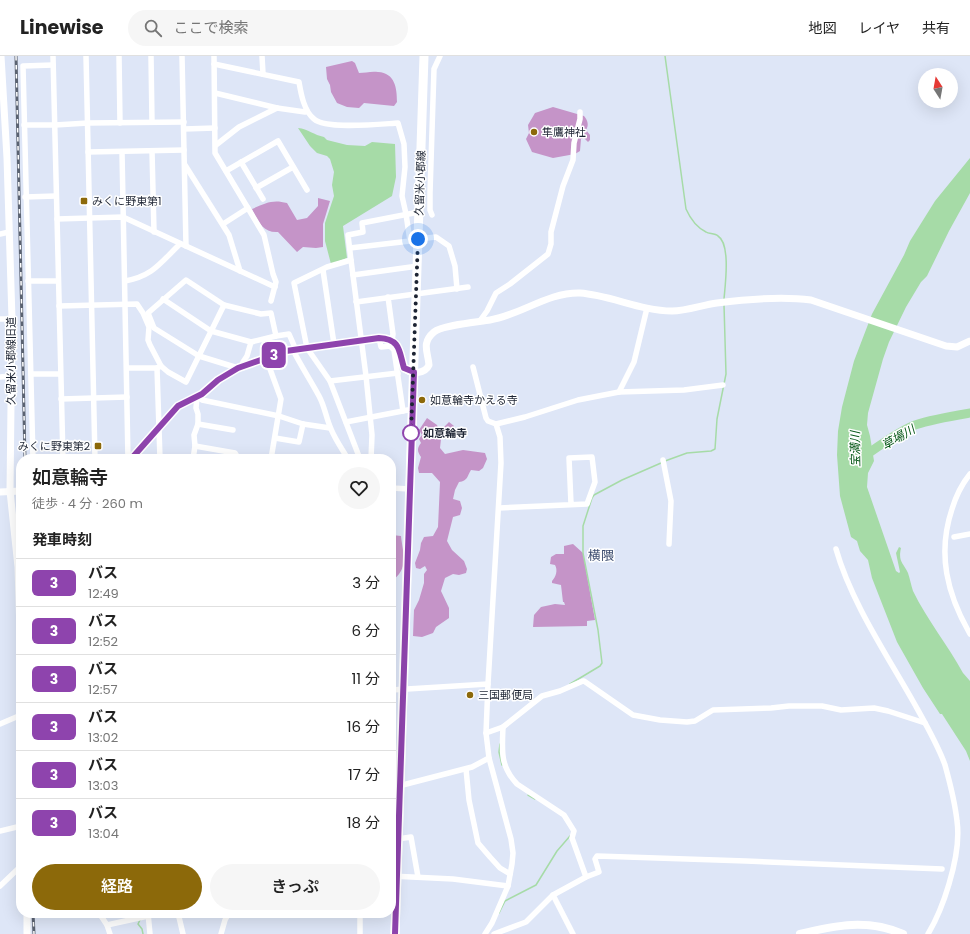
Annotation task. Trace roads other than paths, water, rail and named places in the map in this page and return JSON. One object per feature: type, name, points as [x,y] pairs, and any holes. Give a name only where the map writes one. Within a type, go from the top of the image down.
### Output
[{"type":"main road","name":"久留米小郡線","points":[[396,787],[404,689],[424,56]]},
{"type":"main road","name":"久留米小郡線","points":[[395,918],[395,934]]},
{"type":"main road","points":[[800,934],[854,924],[875,925],[903,934]]},
{"type":"street","name":"久留米小郡線旧道","points":[[0,56],[12,319],[10,491],[16,548]]},
{"type":"street","points":[[53,56],[63,454]]},
{"type":"street","points":[[86,56],[95,454]]},
{"type":"street","points":[[119,56],[120,122]]},
{"type":"street","points":[[151,56],[152,122]]},
{"type":"street","points":[[182,56],[186,246]]},
{"type":"street","points":[[214,56],[215,153],[266,240],[276,282],[271,301]]},
{"type":"street","points":[[262,56],[263,74]]},
{"type":"street","points":[[432,215],[430,210],[430,193],[433,86],[434,69],[440,56]]},
{"type":"street","points":[[214,64],[299,82],[307,111],[316,121],[325,124],[398,123],[404,144],[405,167],[402,196],[410,241],[350,248]]},
{"type":"street","points":[[33,454],[25,196],[23,66],[54,66]]},
{"type":"street","points":[[215,93],[277,108],[307,111]]},
{"type":"street","points":[[216,145],[239,127],[277,108]]},
{"type":"street","points":[[479,322],[491,304],[496,293],[510,284],[548,254],[551,244],[551,232],[563,186],[572,160],[580,112]]},
{"type":"street","points":[[24,125],[184,122]]},
{"type":"street","points":[[184,129],[215,128]]},
{"type":"street","points":[[226,171],[278,141],[307,190]]},
{"type":"street","points":[[88,152],[184,150]]},
{"type":"street","points":[[152,151],[154,232]]},
{"type":"street","points":[[122,152],[124,281],[130,454]]},
{"type":"street","points":[[241,162],[263,199]]},
{"type":"street","points":[[184,164],[223,224],[231,241],[240,271]]},
{"type":"street","points":[[256,188],[293,167]]},
{"type":"street","points":[[25,196],[56,196]]},
{"type":"street","points":[[223,224],[248,208]]},
{"type":"street","points":[[371,454],[372,443],[366,376],[348,235],[363,232],[362,223],[419,212]]},
{"type":"street","points":[[57,219],[123,217],[275,287]]},
{"type":"street","points":[[0,234],[9,232]]},
{"type":"street","points":[[418,239],[436,237],[449,246],[455,266],[457,289]]},
{"type":"street","points":[[124,281],[136,279],[150,273],[180,244]]},
{"type":"street","points":[[351,260],[323,270],[294,283],[307,348],[330,381],[358,454]]},
{"type":"street","points":[[353,275],[418,266]]},
{"type":"street","points":[[323,270],[334,344]]},
{"type":"street","points":[[240,367],[199,356],[154,328],[148,313],[186,280],[224,305],[261,314],[271,312],[276,336]]},
{"type":"street","points":[[28,282],[58,281]]},
{"type":"street","points":[[356,302],[468,287]]},
{"type":"street","points":[[134,454],[178,406],[197,397],[218,380],[240,367],[295,350],[361,340],[386,338],[392,341],[400,350],[404,368],[414,372],[422,372],[428,368],[429,365],[425,347],[429,338],[438,330],[498,319],[563,294],[572,293],[593,295],[647,308],[674,311],[718,303],[792,298],[811,300],[946,346],[957,347],[970,341]]},
{"type":"street","points":[[388,298],[393,334],[392,341]]},
{"type":"street","points":[[163,299],[211,331],[251,342],[289,334],[300,365],[312,382],[324,406],[330,428],[345,454]]},
{"type":"street","points":[[59,306],[137,304],[149,327],[148,340],[159,367],[160,454]]},
{"type":"street","points":[[127,368],[159,367],[186,382],[224,305]]},
{"type":"street","points":[[619,392],[634,362],[647,308]]},
{"type":"street","points":[[0,319],[12,319]]},
{"type":"street","points":[[379,338],[381,347],[390,346],[394,350],[403,411]]},
{"type":"street","points":[[240,367],[247,356],[251,342]]},
{"type":"street","points":[[266,358],[281,399],[272,454]]},
{"type":"street","points":[[473,367],[486,418],[488,421],[496,424],[525,417],[578,400],[619,392],[684,390],[723,385]]},
{"type":"street","points":[[330,381],[398,372]]},
{"type":"street","points":[[31,374],[60,374]]},
{"type":"street","points":[[0,376],[11,376]]},
{"type":"street","points":[[61,399],[127,397]]},
{"type":"street","points":[[197,397],[202,400],[279,416],[303,424],[330,428]]},
{"type":"street","points":[[194,454],[196,446],[194,435],[198,424],[197,397]]},
{"type":"street","points":[[346,422],[413,409]]},
{"type":"street","points":[[198,424],[233,430]]},
{"type":"street","points":[[275,438],[299,442],[303,424]]},
{"type":"street","points":[[485,934],[492,923],[508,886],[513,853],[511,839],[489,758],[486,732],[501,462],[501,444],[498,427],[496,424]]},
{"type":"street","points":[[196,446],[236,454]]},
{"type":"street","points":[[499,508],[587,504],[595,482],[592,457],[569,458],[571,504]]},
{"type":"street","points":[[663,460],[671,501],[669,544]]},
{"type":"street","points":[[970,474],[960,487],[955,499],[946,529],[944,557],[951,591],[958,612],[970,634]]},
{"type":"street","points":[[396,488],[410,489]]},
{"type":"street","points":[[0,492],[16,491]]},
{"type":"street","points":[[954,538],[970,534]]},
{"type":"street","points":[[836,549],[847,582],[925,723],[944,764],[957,822],[957,844],[952,872],[946,893],[933,926],[928,934]]},
{"type":"street","points":[[486,732],[503,727],[542,696],[560,691],[583,681],[633,715],[660,720],[695,721],[713,710],[789,706],[822,706],[841,710],[874,708],[925,723]]},
{"type":"street","points":[[396,690],[488,684]]},
{"type":"street","points":[[0,724],[16,717]]},
{"type":"street","points":[[503,727],[503,761],[513,780],[564,815],[574,831],[572,838],[586,877]]},
{"type":"street","points":[[396,787],[466,769],[489,758]]},
{"type":"street","points":[[466,769],[469,800],[478,843],[500,868],[510,874]]},
{"type":"street","points":[[0,831],[16,827]]},
{"type":"street","points":[[396,839],[411,837],[418,877]]},
{"type":"street","points":[[494,934],[526,922],[552,895],[586,877],[599,872],[595,859],[597,856],[738,860],[942,869]]},
{"type":"street","points":[[0,886],[16,871]]},
{"type":"street","points":[[396,876],[508,886]]},
{"type":"street","points":[[552,895],[573,934]]},
{"type":"street","points":[[27,918],[27,934]]},
{"type":"street","points":[[102,918],[110,934]]},
{"type":"street","points":[[107,925],[133,918]]},
{"type":"street","points":[[148,918],[150,934]]},
{"type":"street","points":[[179,918],[182,934]]},
{"type":"street","points":[[221,934],[226,918]]},
{"type":"street","points":[[360,918],[360,934]]},
{"type":"water","points":[[298,128],[324,137],[327,140],[347,145],[365,146],[372,142],[395,144],[396,177],[392,196],[343,226],[347,258],[331,264],[325,241],[325,223],[334,196],[332,185],[334,172],[330,159],[327,156],[317,153],[310,146]]},
{"type":"water","name":"宝満川","points":[[970,158],[970,193],[927,276],[921,282],[906,307],[889,342],[883,359],[868,413],[867,425],[874,461],[868,473],[867,487],[896,571],[899,573],[900,572],[896,553],[899,547],[901,548],[901,559],[908,573],[913,591],[963,673],[970,681],[970,761],[966,751],[923,688],[897,642],[872,578],[868,560],[860,551],[857,541],[851,537],[840,496],[837,455],[838,431],[842,407],[854,361],[872,314],[910,241],[935,201]]},
{"type":"waterway","points":[[665,56],[686,209],[691,219],[699,228],[707,233],[717,235],[722,240],[725,247],[726,275],[724,299]]},
{"type":"waterway","points":[[665,461],[687,453],[711,451],[715,449],[717,419],[726,374],[724,305]]},
{"type":"waterway","name":"草場川","points":[[862,458],[895,436],[915,425],[936,419],[970,413]]},
{"type":"waterway","points":[[570,684],[600,666],[602,663],[598,630],[583,553],[583,526],[592,498],[594,495],[622,480],[661,463]]},
{"type":"waterway","points":[[500,744],[499,752],[502,765]]},
{"type":"waterway","points":[[528,795],[535,799]]},
{"type":"waterway","points":[[499,913],[505,901],[536,885],[557,851],[570,836]]},
{"type":"waterway","points":[[140,920],[138,924],[142,929],[143,934]]},
{"type":"railway","points":[[16,56],[25,454]]},
{"type":"railway","points":[[33,918],[34,934]]},
{"type":"place","name":"隼鷹神社","points":[[534,132]]},
{"type":"place","name":"みくに野東第1","points":[[84,201]]},
{"type":"place","name":"如意輪寺かえる寺","points":[[422,400]]},
{"type":"place","name":"如意輪寺","points":[[411,433]]},
{"type":"place","name":"みくに野東第2","points":[[98,446]]},
{"type":"place","name":"三国郵便局","points":[[470,695]]},
{"type":"district","name":"横隈","points":[[601,555]]}]
